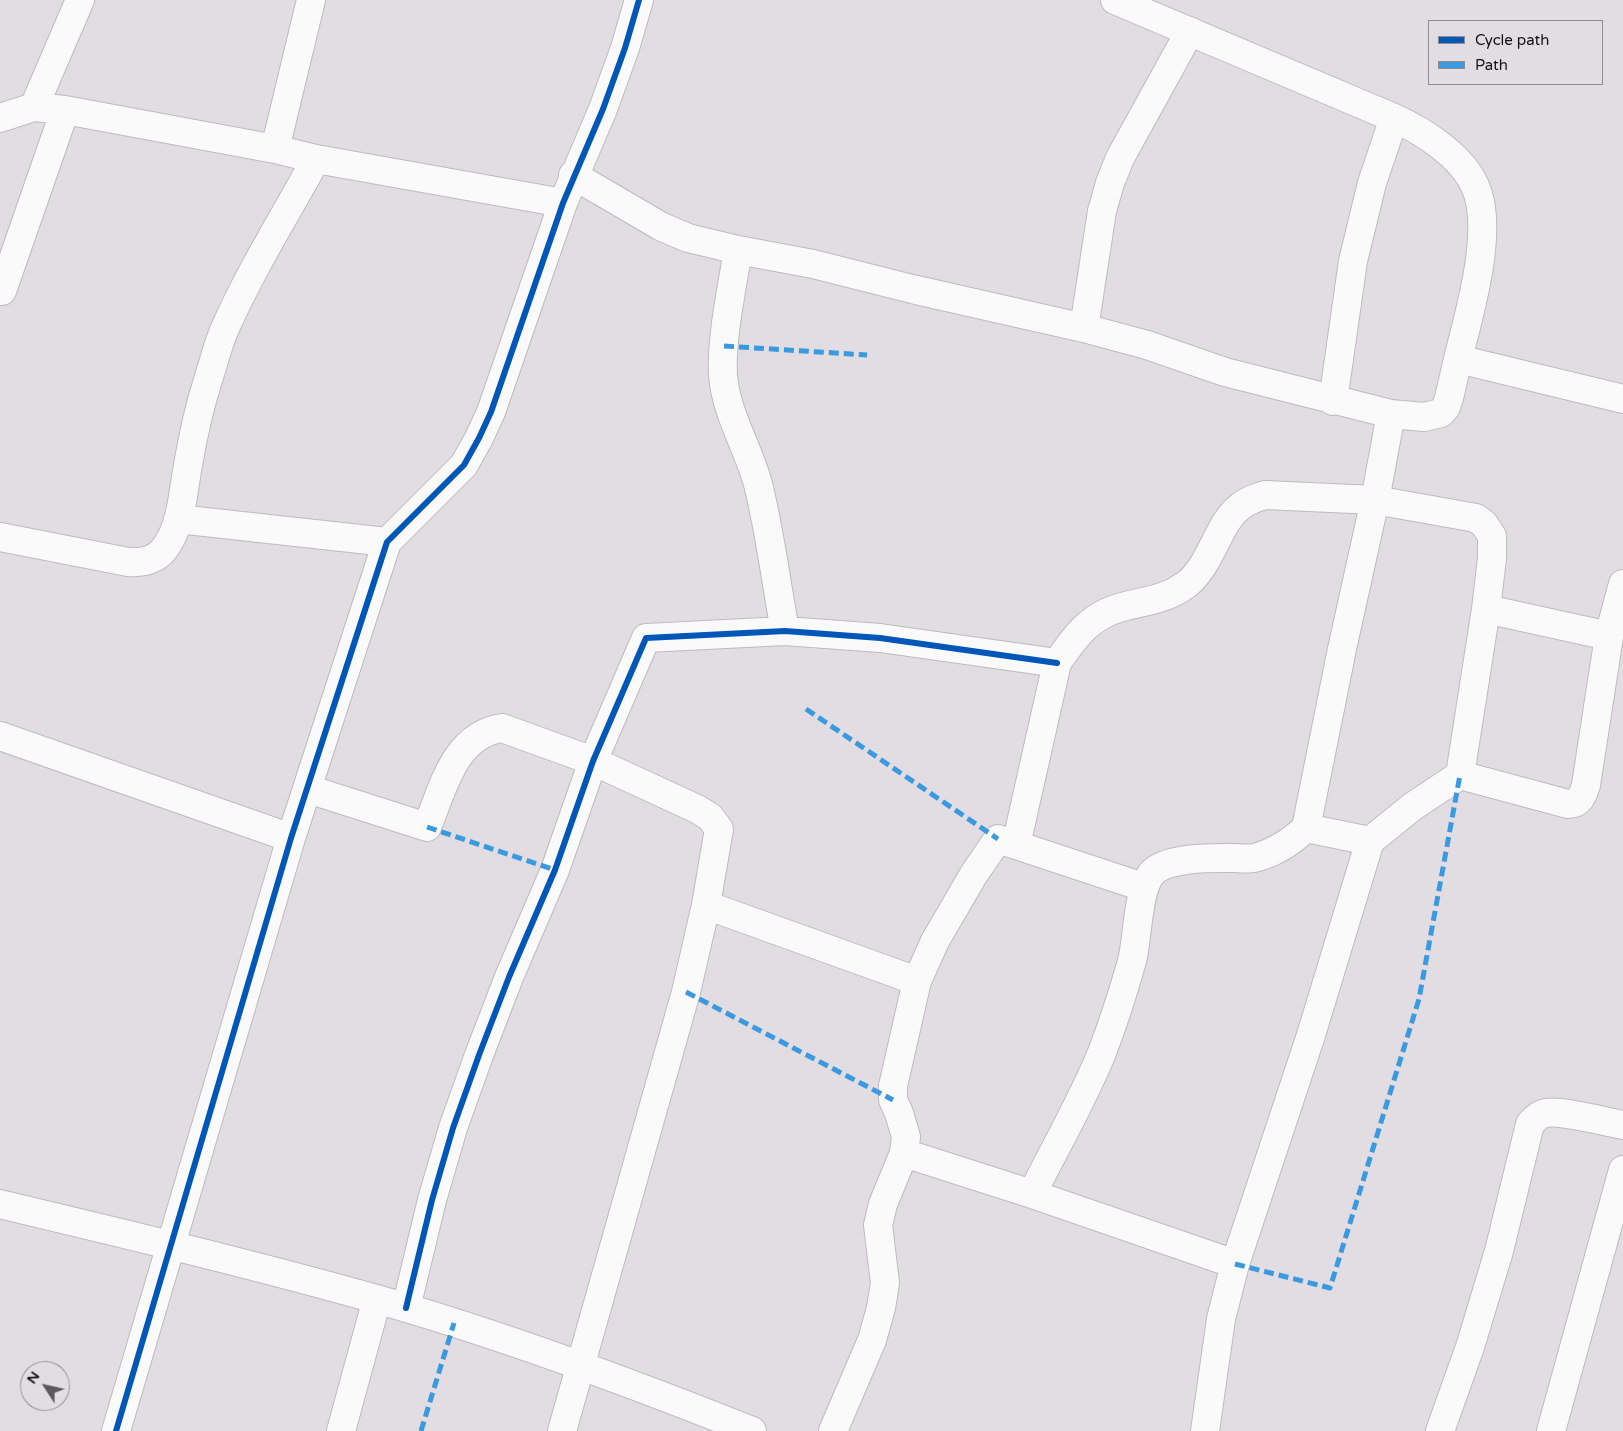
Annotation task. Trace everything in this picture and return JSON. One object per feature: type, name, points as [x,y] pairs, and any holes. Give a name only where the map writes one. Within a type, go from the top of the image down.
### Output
[{"type":"street","points":[[34,107],[80,0]]},
{"type":"street","points":[[275,149],[311,0]]},
{"type":"street","points":[[116,1431],[292,838],[387,542],[464,465],[479,438],[491,412],[573,175],[603,109],[625,48],[639,0]]},
{"type":"street","points":[[573,175],[662,228],[688,238],[738,250],[813,264],[912,289],[1084,328],[1147,345],[1225,372],[1333,401],[1391,414],[1424,417],[1441,412],[1446,407],[1449,398],[1458,360],[1476,282],[1482,236],[1481,208],[1476,186],[1463,166],[1413,127],[1115,0]]},
{"type":"street","points":[[1084,328],[1102,211],[1110,183],[1120,158],[1190,31]]},
{"type":"street","points":[[0,118],[34,107],[65,110],[563,203]]},
{"type":"street","points":[[2,291],[65,110]]},
{"type":"street","points":[[1333,401],[1353,261],[1372,183],[1394,118]]},
{"type":"street","points":[[0,537],[138,563],[150,560],[166,548],[173,536],[178,519],[192,439],[207,383],[225,328],[250,277],[316,158]]},
{"type":"street","points":[[738,250],[724,346],[723,375],[729,406],[758,485],[785,631]]},
{"type":"street","points":[[1458,360],[1623,399]]},
{"type":"street","points":[[1032,1194],[1082,1097],[1120,1004],[1134,952],[1144,887],[1154,871],[1173,862],[1215,858],[1253,858],[1271,853],[1292,841],[1306,828],[1342,649],[1375,500],[1391,414]]},
{"type":"street","points":[[1016,845],[1058,663],[1075,637],[1088,623],[1106,612],[1167,596],[1187,584],[1202,568],[1226,524],[1239,507],[1251,499],[1265,495],[1375,500],[1476,518],[1484,524],[1492,536],[1492,558],[1486,609],[1460,775],[1412,807],[1370,841],[1311,1035],[1235,1264],[1222,1319],[1205,1431]]},
{"type":"street","points":[[178,519],[387,542]]},
{"type":"street","points":[[1460,775],[1568,804],[1574,804],[1579,801],[1586,785],[1609,636],[1623,584]]},
{"type":"street","points":[[1486,609],[1609,636]]},
{"type":"street","points":[[406,1308],[432,1200],[453,1128],[509,977],[555,870],[593,761],[646,638],[785,631],[880,638],[1058,663]]},
{"type":"street","points":[[308,789],[427,827],[453,765],[461,751],[473,740],[490,730],[502,728],[593,761],[710,817],[719,829],[706,905],[686,992],[562,1431]]},
{"type":"street","points":[[0,736],[292,838]]},
{"type":"street","points":[[1306,828],[1370,841]]},
{"type":"street","points":[[833,1431],[872,1340],[881,1308],[885,1283],[878,1225],[883,1204],[904,1154],[906,1137],[900,1113],[893,1100],[893,1086],[917,981],[935,941],[969,882],[998,839],[1144,887]]},
{"type":"street","points":[[706,905],[917,981]]},
{"type":"street","points":[[1440,1431],[1470,1347],[1499,1251],[1530,1124],[1537,1117],[1545,1113],[1556,1112],[1623,1125]]},
{"type":"street","points":[[904,1154],[1032,1194],[1235,1264]]},
{"type":"street","points":[[1551,1431],[1623,1170]]},
{"type":"street","points":[[0,1204],[172,1245],[406,1308],[580,1366],[752,1431]]},
{"type":"street","points":[[341,1431],[376,1299]]},
{"type":"marked path","points":[[724,346],[867,355]]},
{"type":"marked path","points":[[806,709],[998,839]]},
{"type":"marked path","points":[[1235,1264],[1330,1288],[1419,999],[1460,775]]},
{"type":"marked path","points":[[427,827],[555,870]]},
{"type":"marked path","points":[[686,992],[893,1100]]},
{"type":"marked path","points":[[421,1431],[454,1323]]},
{"type":"cycle path","points":[[116,1431],[291,838],[387,542],[464,465],[479,438],[491,412],[563,203],[603,109],[625,48],[639,0]]},
{"type":"cycle path","points":[[406,1308],[432,1200],[453,1128],[479,1055],[509,977],[555,870],[593,761],[646,638],[785,631],[880,638],[1057,663]]}]
